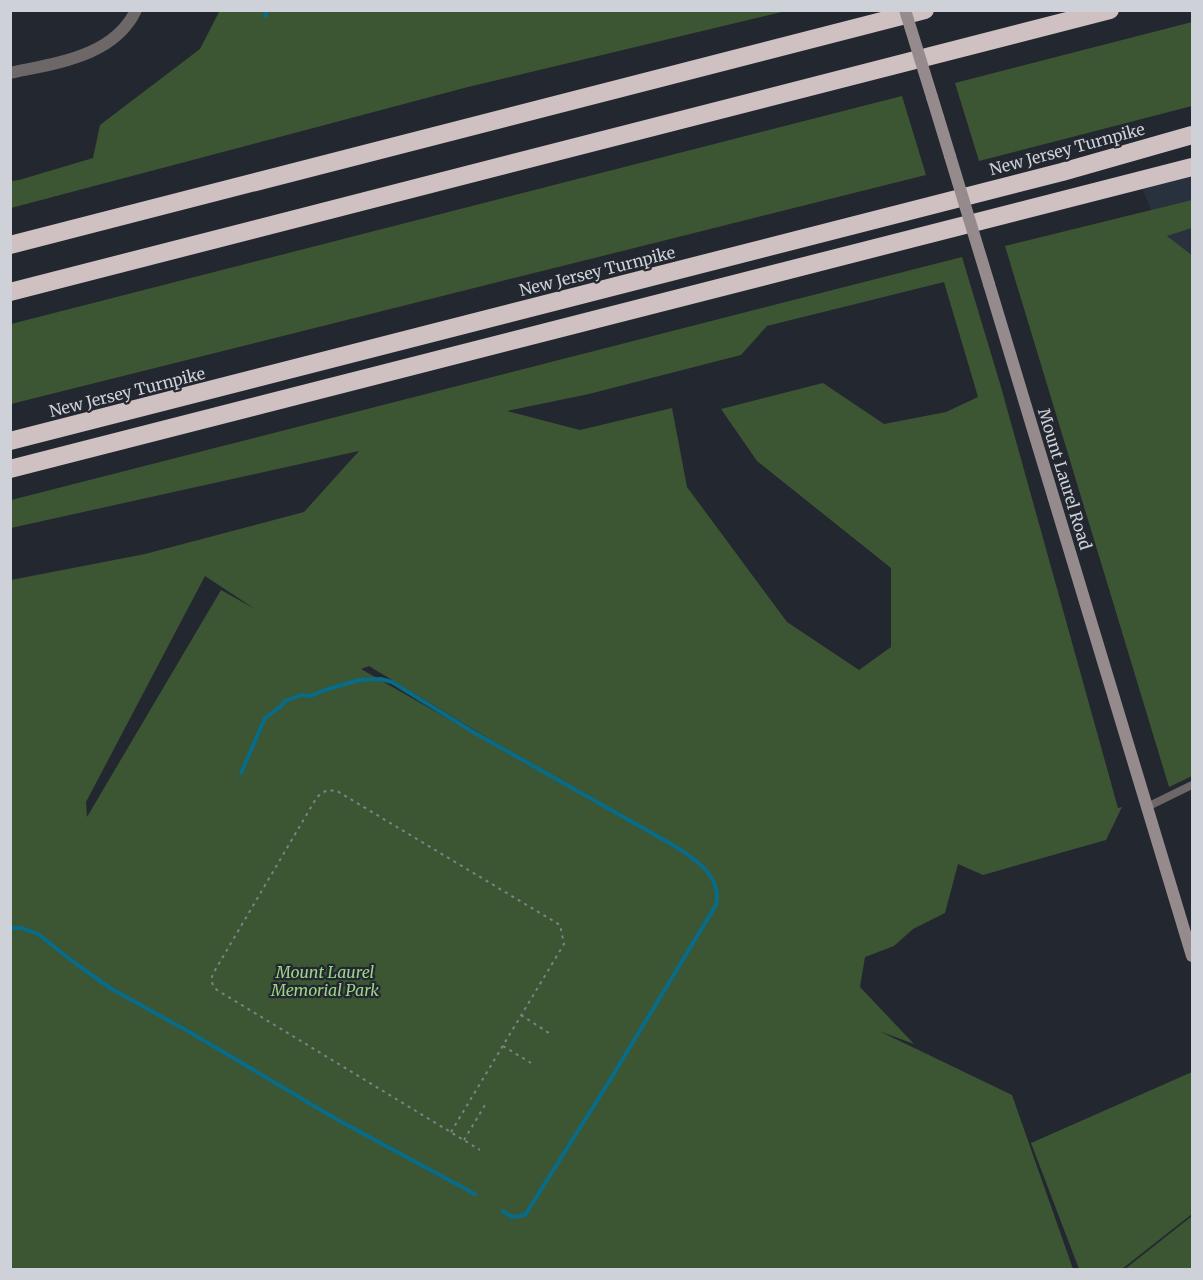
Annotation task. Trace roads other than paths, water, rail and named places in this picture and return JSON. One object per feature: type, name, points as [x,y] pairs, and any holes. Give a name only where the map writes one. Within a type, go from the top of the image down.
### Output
[{"type":"highway","points":[[10,245],[925,10]]},
{"type":"highway","points":[[10,292],[1110,10]]},
{"type":"highway","name":"New Jersey Turnpike","points":[[10,441],[1050,175],[1192,135]]},
{"type":"highway","points":[[10,469],[1192,168]]},
{"type":"main road","name":"Mount Laurel Road","points":[[905,10],[1192,956]]},
{"type":"street","points":[[10,73],[78,57],[101,47],[130,21],[136,10]]},
{"type":"lane","points":[[1147,807],[1192,785]]},
{"type":"waterway","points":[[265,16],[268,10]]},
{"type":"waterway","points":[[241,773],[265,718],[285,701],[301,695],[311,696],[359,680],[381,679],[392,682],[475,733],[671,844],[696,861],[710,876],[717,894],[716,905],[607,1085],[525,1215],[512,1217],[503,1211]]},
{"type":"waterway","points":[[10,928],[22,928],[38,934],[110,988],[193,1034],[336,1119],[475,1194]]},
{"type":"park label","name":"Mount Laurel Memorial Park","points":[[325,981]]}]
